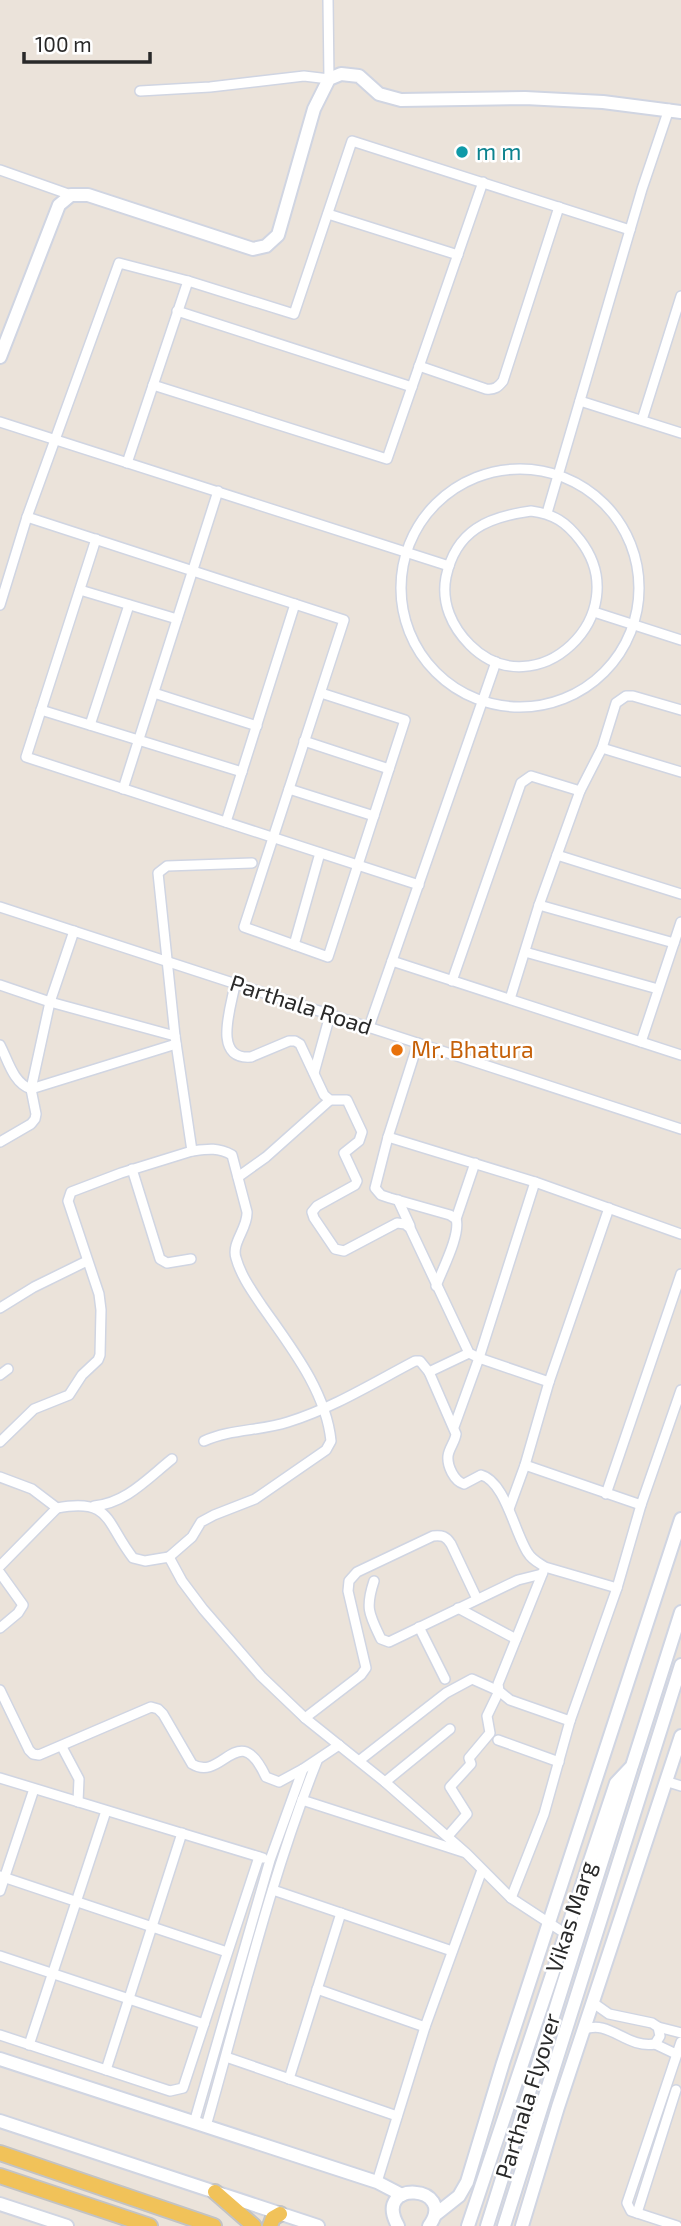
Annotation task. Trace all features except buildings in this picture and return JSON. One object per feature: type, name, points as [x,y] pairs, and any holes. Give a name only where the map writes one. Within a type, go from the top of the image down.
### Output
[{"type":"main road","points":[[0,2153],[214,2226]]},
{"type":"main road","points":[[0,2176],[150,2226]]},
{"type":"main road","points":[[215,2192],[254,2226]]},
{"type":"main road","points":[[270,2226],[273,2218],[280,2214]]},
{"type":"street","points":[[0,170],[71,195],[88,195],[253,249],[266,246],[278,235],[314,109],[328,79],[328,0]]},
{"type":"street","points":[[140,91],[210,87],[304,76],[328,79],[341,74],[359,76],[379,94],[401,100],[525,98],[675,110],[630,230],[547,513]]},
{"type":"street","points":[[0,606],[27,516],[118,265],[123,263],[188,281],[294,314],[352,141],[630,230]]},
{"type":"street","points":[[153,386],[387,459],[484,183]]},
{"type":"street","points":[[0,358],[59,205],[71,195]]},
{"type":"street","points":[[419,366],[486,389],[498,387],[503,380],[559,207]]},
{"type":"street","points":[[328,215],[458,255]]},
{"type":"street","points":[[127,463],[188,281]]},
{"type":"street","points":[[642,420],[681,296]]},
{"type":"street","points":[[177,311],[412,387]]},
{"type":"street","points":[[580,401],[681,433]]},
{"type":"street","points":[[0,422],[449,565]]},
{"type":"street","points":[[508,468],[559,473],[587,488],[617,517],[634,550],[639,587],[634,625],[617,658],[590,685],[556,702],[519,708],[482,703],[449,686],[420,656],[403,619],[400,577],[406,552],[435,503],[468,479],[508,468]]},
{"type":"street","points":[[123,789],[218,491]]},
{"type":"street","points":[[531,511],[547,513],[564,524],[587,550],[594,565],[598,587],[594,612],[586,629],[571,647],[553,659],[532,665],[496,662],[476,651],[460,635],[451,620],[446,593],[449,565],[465,538],[485,522],[506,514],[531,511]]},
{"type":"street","points":[[27,516],[344,620],[244,927],[328,957],[405,720],[321,693]]},
{"type":"street","points":[[96,539],[26,757],[418,884]]},
{"type":"street","points":[[80,590],[177,620]]},
{"type":"street","points":[[226,822],[296,604]]},
{"type":"street","points":[[90,725],[129,605]]},
{"type":"street","points":[[594,612],[681,640]]},
{"type":"street","points":[[369,1027],[496,662]]},
{"type":"street","points":[[154,693],[257,726]]},
{"type":"street","points":[[510,999],[580,791],[602,748],[617,703],[626,696],[633,696],[681,710]]},
{"type":"street","points":[[41,710],[242,772]]},
{"type":"street","points":[[304,741],[389,769]]},
{"type":"street","points":[[602,748],[681,772]]},
{"type":"street","points":[[453,981],[521,783],[531,776],[580,791]]},
{"type":"street","points":[[289,789],[374,816]]},
{"type":"street","points":[[294,945],[320,852]]},
{"type":"street","points":[[557,855],[681,894]]},
{"type":"street","points":[[192,1151],[175,1040],[158,873],[167,866],[252,863]]},
{"type":"street","points":[[540,905],[674,943]]},
{"type":"street","name":"Parthala Road","points":[[0,907],[681,1129]]},
{"type":"street","points":[[641,1042],[681,922]]},
{"type":"street","points":[[0,1142],[31,1125],[35,1119],[30,1089],[50,1002],[74,931]]},
{"type":"street","points":[[525,952],[659,989]]},
{"type":"street","points":[[392,961],[681,1055]]},
{"type":"street","points":[[235,984],[226,1023],[228,1045],[235,1054],[244,1058],[251,1057],[295,1041],[300,1045],[324,1095],[330,1100],[347,1100],[362,1132],[359,1141],[344,1153],[357,1181],[375,1187],[381,1195],[456,1219]]},
{"type":"street","points":[[0,985],[175,1040]]},
{"type":"street","points":[[314,1073],[330,1014]]},
{"type":"street","points":[[0,1045],[20,1084],[30,1089],[175,1040]]},
{"type":"street","points":[[375,1187],[418,1043]]},
{"type":"street","points":[[238,1177],[266,1157],[330,1100]]},
{"type":"street","points":[[388,1137],[535,1182],[681,1234]]},
{"type":"street","points":[[0,1442],[34,1409],[69,1395],[82,1375],[98,1360],[100,1301],[68,1197],[71,1192],[132,1169],[192,1151],[214,1148],[232,1155],[248,1222],[235,1251],[236,1258],[246,1282],[294,1351],[323,1409],[331,1441],[326,1450],[256,1499],[201,1522],[192,1537],[169,1557],[145,1561],[133,1558],[103,1513],[92,1507],[75,1504],[57,1508],[0,1566]]},
{"type":"street","points":[[436,1286],[455,1236],[458,1225],[456,1219],[475,1163]]},
{"type":"street","points":[[132,1169],[160,1259],[167,1263],[191,1259]]},
{"type":"street","points":[[357,1181],[355,1185],[317,1206],[313,1212],[314,1218],[335,1249],[344,1251],[397,1223],[410,1228]]},
{"type":"street","points":[[454,1427],[535,1182]]},
{"type":"street","points":[[398,1200],[469,1353],[549,1382]]},
{"type":"street","points":[[509,1509],[609,1208]]},
{"type":"street","points":[[0,1308],[34,1287],[87,1261]]},
{"type":"street","points":[[606,1494],[681,1273]]},
{"type":"street","points":[[429,1372],[469,1353]]},
{"type":"street","points":[[204,1441],[222,1434],[279,1424],[323,1409],[415,1361],[425,1364],[454,1427],[455,1439],[448,1456],[455,1478],[464,1484],[477,1476],[487,1476],[509,1509],[528,1553],[543,1570],[617,1588]]},
{"type":"street","points":[[511,1898],[544,1814],[570,1721],[617,1588],[641,1505],[681,1390]]},
{"type":"street","points":[[92,1507],[120,1500],[172,1459]]},
{"type":"street","points":[[525,1465],[641,1505]]},
{"type":"street","points":[[0,1477],[32,1489],[57,1508]]},
{"type":"street","points":[[432,2221],[463,2190],[681,1519]]},
{"type":"street","points":[[304,1718],[361,1675],[366,1668],[348,1591],[349,1581],[357,1572],[432,1535],[440,1535],[447,1538],[451,1544],[477,1599]]},
{"type":"street","points":[[169,1557],[182,1581],[203,1609],[261,1676],[304,1718],[360,1760],[448,1836],[511,1898],[566,1934]]},
{"type":"street","points":[[374,1581],[368,1612],[381,1639],[388,1642],[543,1570]]},
{"type":"street","points":[[448,1836],[467,1814],[450,1787],[471,1765],[469,1758],[490,1733],[487,1716],[499,1691],[498,1684],[543,1570]]},
{"type":"street","points":[[0,1573],[23,1605],[22,1609],[0,1628]]},
{"type":"street","points":[[458,1608],[516,1639]]},
{"type":"street","name":"Vikas Marg","points":[[468,2226],[616,1783],[632,1766],[681,1612]]},
{"type":"street","points":[[419,1627],[445,1679]]},
{"type":"street","points":[[656,1810],[645,1772],[681,1665]]},
{"type":"street","points":[[360,1760],[446,1693],[472,1679],[499,1691],[510,1700],[570,1721]]},
{"type":"street","points":[[0,1690],[33,1754],[47,1753],[151,1707],[163,1714],[192,1764],[199,1768],[206,1768],[238,1751],[247,1751],[253,1754],[266,1777],[279,1782],[339,1745]]},
{"type":"street","points":[[385,1782],[450,1729]]},
{"type":"street","points":[[523,2225],[593,2027],[656,1810],[681,1736]]},
{"type":"street","points":[[498,1740],[559,1762]]},
{"type":"street","points":[[62,1747],[79,1779],[78,1802]]},
{"type":"street","points":[[200,2125],[226,2057],[273,1890],[318,1759]]},
{"type":"street","name":"Parthala Flyover","points":[[487,2226],[632,1766]]},
{"type":"street","points":[[200,2125],[270,1860],[303,1769]]},
{"type":"street","name":"Parthala Flyover","points":[[504,2226],[645,1772]]},
{"type":"street","points":[[0,1778],[282,1863]]},
{"type":"street","points":[[665,1781],[681,1786]]},
{"type":"street","points":[[0,1891],[2,1877],[34,1789]]},
{"type":"street","points":[[302,1800],[467,1853]]},
{"type":"street","points":[[29,2045],[106,1811]]},
{"type":"street","points":[[106,2070],[182,1833]]},
{"type":"street","points":[[0,2035],[170,2091],[183,2088],[259,1857]]},
{"type":"street","points":[[377,2182],[425,2027],[482,1870]]},
{"type":"street","points":[[2,1877],[227,1952]]},
{"type":"street","points":[[273,1890],[452,1951]]},
{"type":"street","points":[[289,2079],[341,1913]]},
{"type":"street","points":[[0,1956],[204,2024]]},
{"type":"street","points":[[317,1989],[425,2027]]},
{"type":"street","points":[[598,2008],[642,2019],[658,2027],[681,2033]]},
{"type":"street","points":[[593,2027],[608,2018],[598,2008]]},
{"type":"street","points":[[593,2027],[634,2044],[655,2044],[677,2054]]},
{"type":"street","points":[[655,2044],[660,2036],[658,2027]]},
{"type":"street","points":[[677,2226],[637,2213],[629,2209],[627,2203],[681,2042]]},
{"type":"street","points":[[226,2057],[397,2116]]},
{"type":"street","points":[[0,2059],[377,2182],[402,2195]]},
{"type":"street","points":[[503,2063],[512,2092]]},
{"type":"street","points":[[637,2213],[679,2091],[666,2087]]},
{"type":"street","points":[[490,2106],[506,2112]]},
{"type":"street","points":[[0,2121],[318,2226]]},
{"type":"street","points":[[398,2226],[393,2212],[397,2199],[408,2192],[422,2193],[432,2202],[432,2221]]},
{"type":"street","points":[[0,2204],[67,2226]]},
{"type":"place","name":"m m","points":[[462,152]]},
{"type":"place","name":"Mr. Bhatura","points":[[397,1050]]}]
